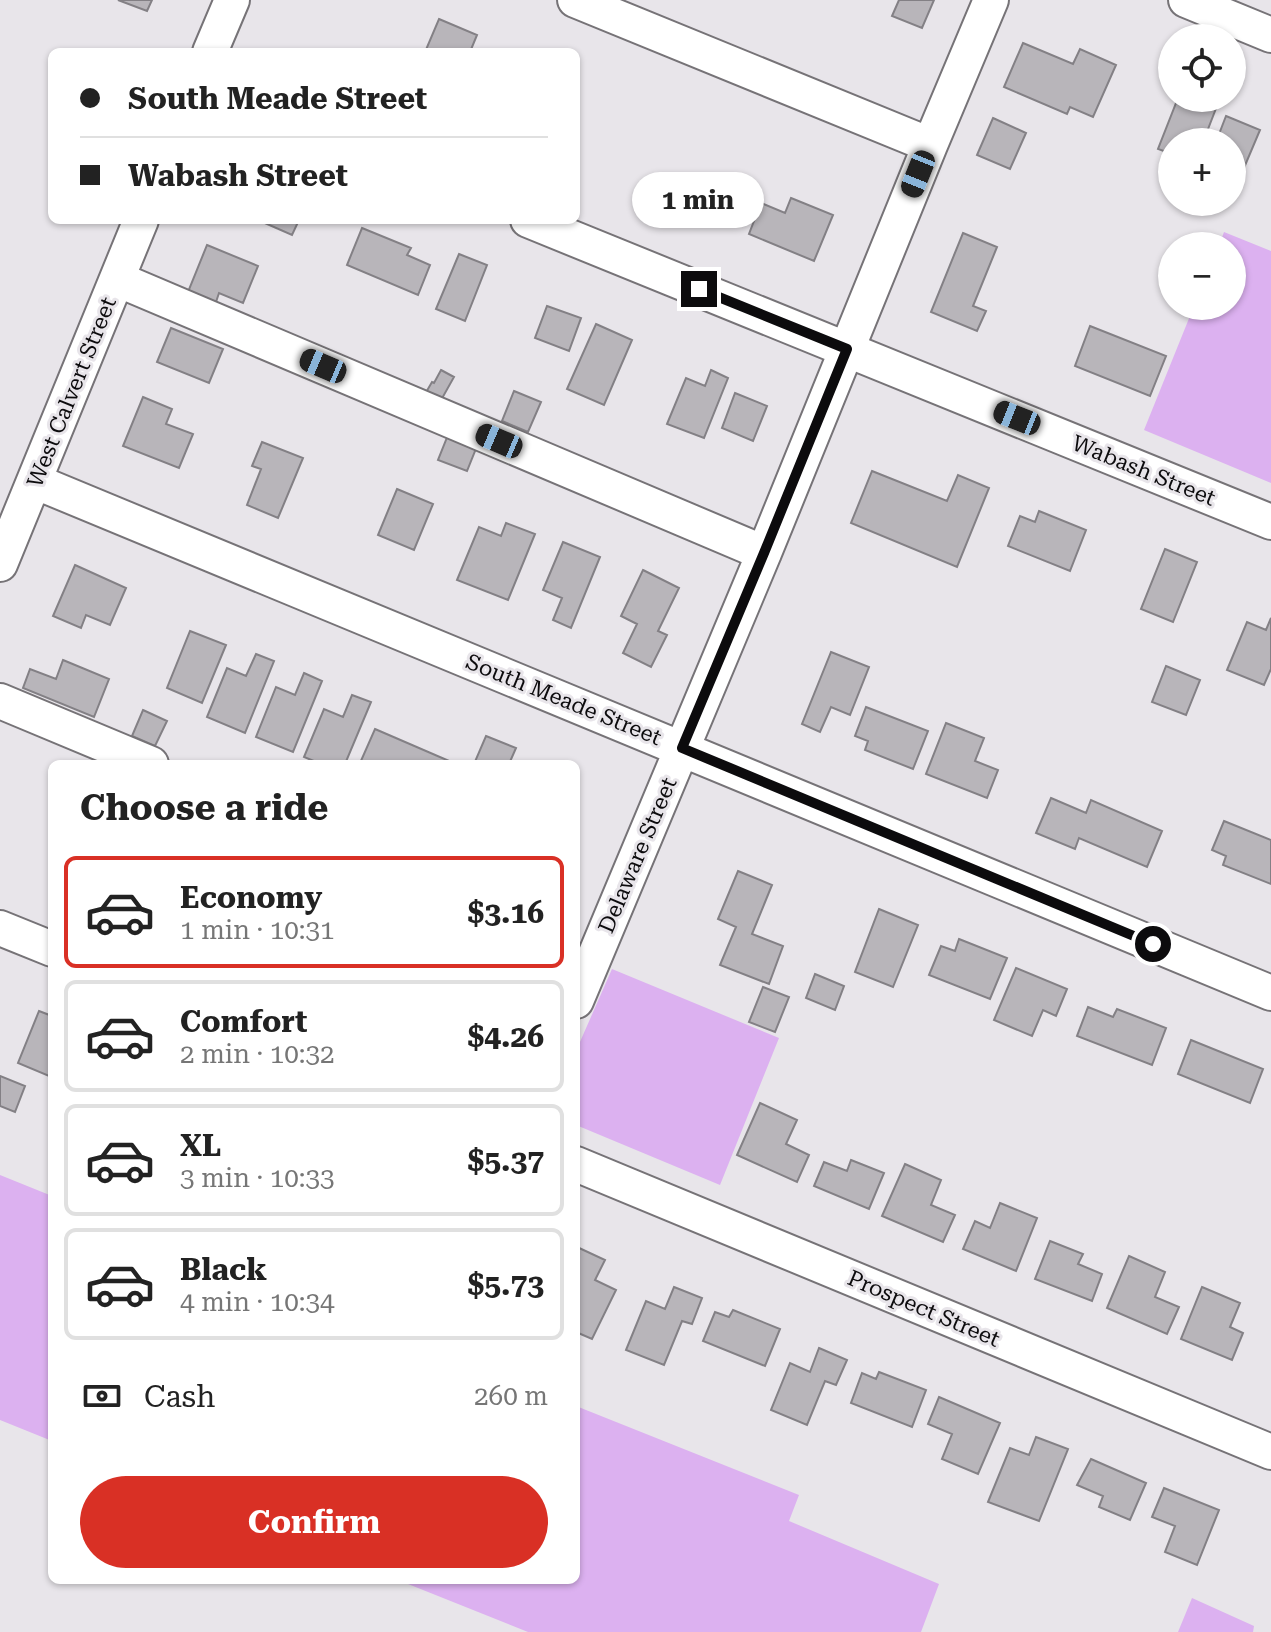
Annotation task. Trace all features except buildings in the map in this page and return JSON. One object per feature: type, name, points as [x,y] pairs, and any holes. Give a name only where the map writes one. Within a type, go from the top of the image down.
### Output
[{"type":"street","points":[[212,48],[232,0]]},
{"type":"street","points":[[575,0],[930,145]]},
{"type":"street","name":"Delaware Street","points":[[580,980],[587,944],[682,748],[991,0]]},
{"type":"street","points":[[1186,0],[1271,35]]},
{"type":"street","name":"West Calvert Street","points":[[0,564],[139,224]]},
{"type":"street","name":"Wabash Street","points":[[538,224],[1271,522]]},
{"type":"street","points":[[117,279],[764,553]]},
{"type":"street","name":"South Meade Street","points":[[34,481],[1271,993]]},
{"type":"street","points":[[0,701],[141,760]]},
{"type":"street","points":[[0,928],[48,947]]},
{"type":"street","name":"Prospect Street","points":[[580,1166],[1271,1452]]},
{"type":"shaded area","points":[[1246,241],[1271,251],[1271,483],[1144,430],[1188,320],[1246,320]]},
{"type":"shaded area","points":[[612,969],[779,1038],[720,1185],[580,1127],[580,1042]]},
{"type":"shaded area","points":[[0,1175],[48,1194],[48,1439],[0,1420]]},
{"type":"shaded area","points":[[580,1408],[799,1495],[789,1521],[939,1584],[921,1632],[528,1632],[408,1584],[580,1584]]},
{"type":"shaded area","points":[[1192,1598],[1254,1626],[1253,1632],[1178,1632]]},
{"type":"route","points":[[699,289],[847,349],[682,748],[1153,944]]}]
